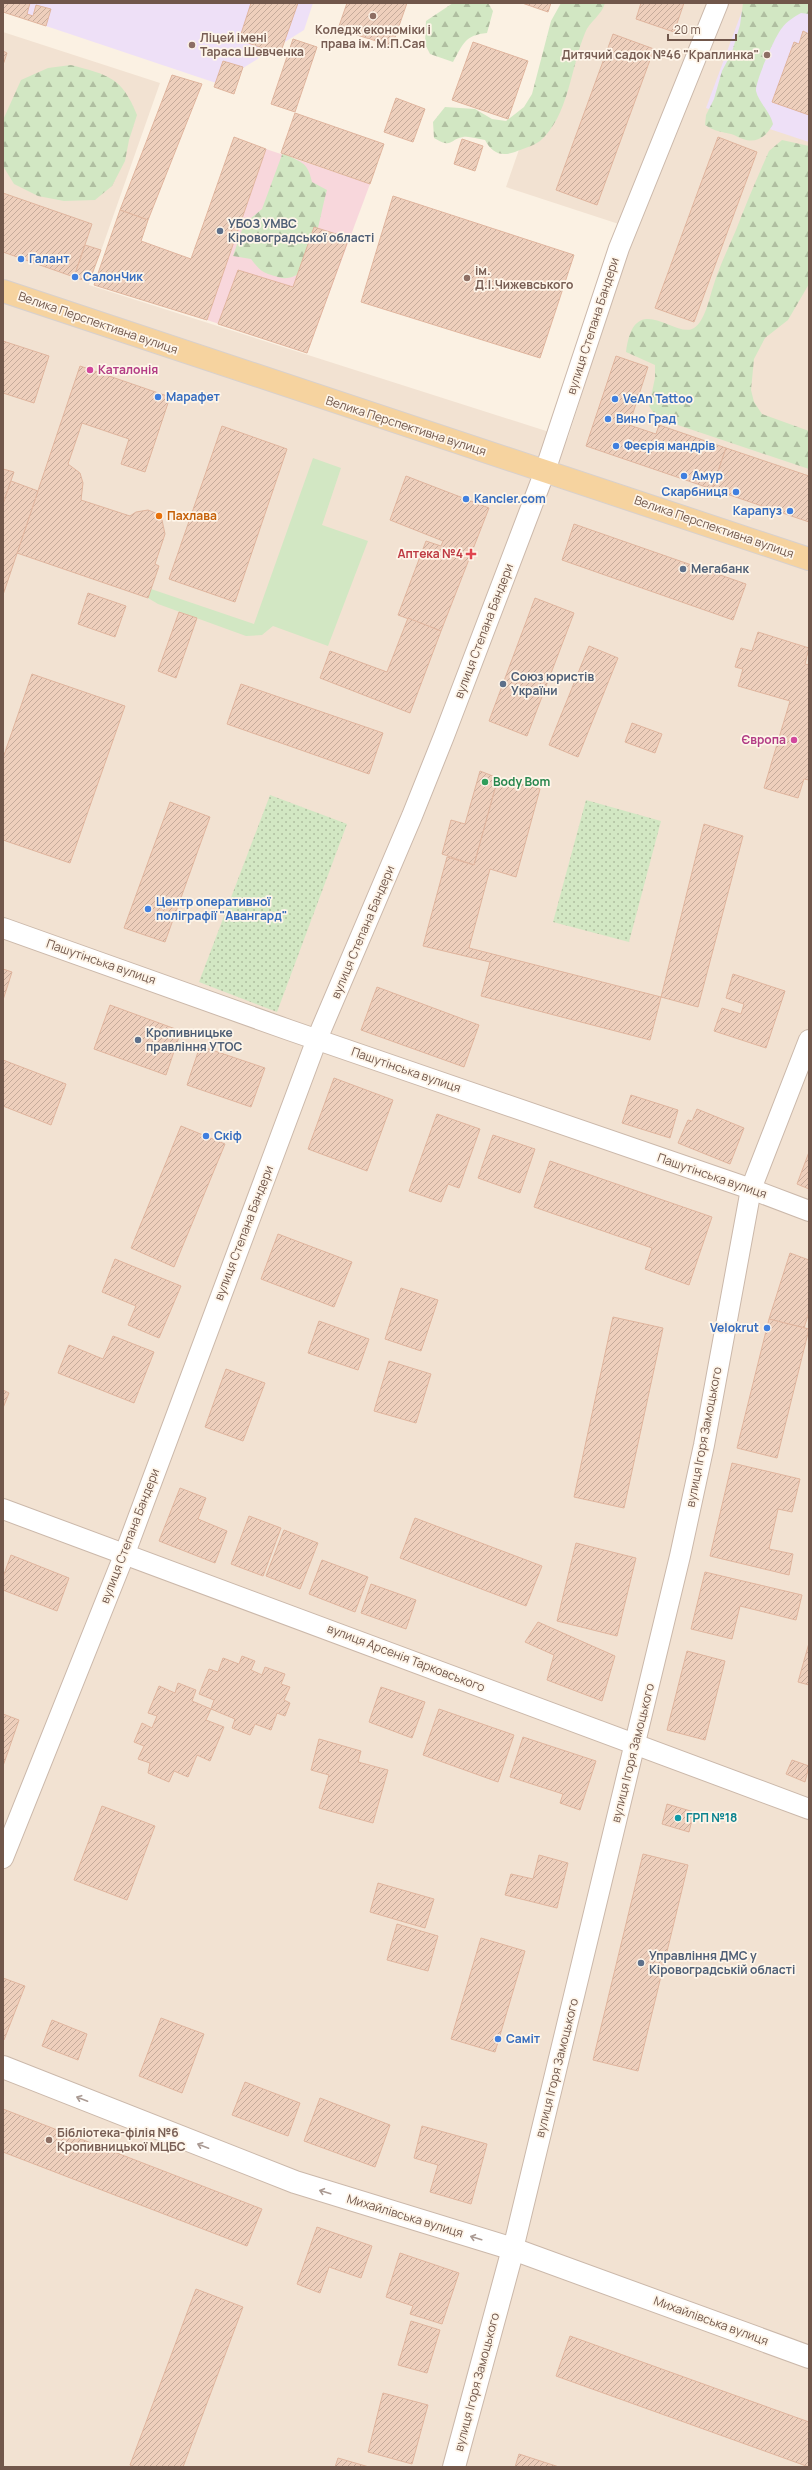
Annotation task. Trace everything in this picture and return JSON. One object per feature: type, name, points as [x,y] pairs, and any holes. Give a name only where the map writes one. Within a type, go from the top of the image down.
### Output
[{"type":"main road","name":"Велика Перспективна вулиця","points":[[3,291],[809,559]]},
{"type":"street","name":"вулиця Степана Бандери","points":[[3,1858],[125,1553],[317,1039],[412,816],[545,471],[618,248],[718,3]]},
{"type":"street","name":"Пашутінська вулиця","points":[[3,928],[317,1039],[751,1189],[809,1211]]},
{"type":"street","name":"вулиця Ігоря Замоцького","points":[[454,2467],[513,2249],[680,1556],[704,1445],[751,1189],[809,1040]]},
{"type":"street","name":"вулиця Арсенія Тарковського","points":[[3,1509],[125,1553],[809,1809]]},
{"type":"street","name":"Михайлівська вулиця","points":[[3,2067],[295,2182],[513,2249],[809,2357]]},
{"type":"shaded area","name":"Ліцей імені Тараса Шевченка","points":[[3,3],[313,3],[304,30],[243,68],[223,61],[216,83],[46,26]]},
{"type":"shaded area","points":[[570,3],[809,3],[809,2467],[3,2467],[3,32],[160,83],[89,285],[568,438],[634,229],[506,187]]},
{"type":"shaded area","name":"Дитячий садок №46 \"Краплинка\"","points":[[745,3],[809,3],[809,142],[706,108]]},
{"type":"shaded area","points":[[266,149],[370,184],[307,353],[207,320]]},
{"type":"green space","points":[[453,3],[488,3],[493,11],[487,33],[469,38],[462,45],[453,62],[430,54],[425,44],[426,21]]},
{"type":"green space","points":[[561,3],[605,3],[585,33],[563,105],[550,131],[540,141],[531,146],[505,154],[494,151],[485,140],[463,137],[450,143],[444,143],[434,138],[433,122],[445,107],[475,109],[492,119],[506,121],[524,107],[532,94],[551,21]]},
{"type":"green space","points":[[743,3],[809,3],[809,14],[801,13],[786,23],[775,40],[766,59],[756,91],[770,115],[773,124],[765,135],[757,140],[743,139],[732,134],[712,129],[705,125],[706,115],[714,99],[722,71],[732,52],[740,25]]},
{"type":"green space","points":[[71,65],[104,75],[119,85],[126,93],[137,115],[129,140],[125,161],[112,186],[95,200],[64,201],[38,196],[14,184],[3,166],[3,120],[21,80],[48,68]]},
{"type":"green space","points":[[782,140],[809,146],[809,284],[788,320],[765,338],[754,359],[751,390],[754,402],[762,414],[809,431],[809,469],[657,418],[649,406],[655,378],[655,365],[626,352],[630,333],[637,323],[646,319],[656,320],[686,330],[694,328],[698,325],[706,309],[721,265],[769,151]]},
{"type":"green space","points":[[283,152],[302,163],[308,169],[312,182],[327,190],[317,234],[309,258],[301,272],[290,278],[281,278],[269,274],[257,267],[251,259],[233,256],[244,224],[262,209]]},
{"type":"green space","points":[[313,458],[341,468],[322,525],[368,541],[328,646],[273,626],[262,635],[246,636],[158,604],[148,598],[151,589],[254,624]]},
{"type":"green space","points":[[270,795],[347,824],[277,1012],[199,982]]},
{"type":"green space","points":[[586,800],[661,821],[629,942],[553,922]]},
{"type":"building","points":[[3,3],[30,3],[27,14],[33,16],[36,5],[51,9],[46,26],[3,12]]},
{"type":"building","points":[[251,3],[298,3],[280,54],[239,40]]},
{"type":"building","name":"Коледж економіки і права ім. М.П.Сая","points":[[347,3],[407,3],[392,46],[338,29]]},
{"type":"building","points":[[522,3],[551,3],[548,12]]},
{"type":"building","points":[[641,3],[684,3],[674,32],[636,19]]},
{"type":"building","points":[[803,31],[809,34],[809,115],[772,102],[794,42],[799,44]]},
{"type":"building","points":[[613,34],[654,49],[597,205],[556,190]]},
{"type":"building","points":[[293,39],[317,47],[295,112],[271,104]]},
{"type":"building","points":[[473,42],[528,61],[508,119],[452,100]]},
{"type":"building","points":[[3,51],[7,53],[3,65]]},
{"type":"building","points":[[223,61],[243,67],[234,94],[214,87]]},
{"type":"building","points":[[172,75],[202,84],[148,220],[120,210]]},
{"type":"building","points":[[396,98],[425,109],[413,142],[384,132]]},
{"type":"building","points":[[295,113],[384,144],[370,184],[281,153]]},
{"type":"building","name":"УБОЗ УМВС Кіровоградської області","points":[[234,137],[266,149],[207,320],[94,285],[120,210],[148,220],[141,241],[191,259]]},
{"type":"building","points":[[718,137],[757,152],[694,322],[655,308]]},
{"type":"building","points":[[462,139],[483,146],[475,171],[454,164]]},
{"type":"building","points":[[3,193],[92,224],[74,277],[3,252]]},
{"type":"building","name":"ім. Д.І.Чижевського","points":[[393,196],[574,255],[540,358],[361,302]]},
{"type":"building","points":[[314,227],[349,238],[307,353],[218,324],[238,270],[293,287]]},
{"type":"building","points":[[85,245],[101,250],[89,282],[74,277]]},
{"type":"building","points":[[3,341],[49,356],[34,403],[3,393]]},
{"type":"building","points":[[616,356],[648,367],[629,425],[656,434],[659,425],[726,448],[712,489],[586,446]]},
{"type":"building","points":[[80,366],[170,397],[145,472],[121,464],[129,439],[82,423],[68,464],[80,473],[83,483],[81,500],[130,516],[136,512],[148,510],[158,514],[162,520],[165,534],[155,564],[159,566],[148,598],[17,553]]},
{"type":"building","points":[[222,426],[287,449],[235,602],[169,579]]},
{"type":"building","points":[[726,448],[809,476],[809,522],[712,489]]},
{"type":"building","points":[[3,469],[14,472],[5,498],[3,497]]},
{"type":"building","points":[[406,476],[489,508],[441,631],[398,615],[426,541],[441,546],[443,541],[390,520]]},
{"type":"building","points":[[11,481],[38,491],[3,595],[3,504]]},
{"type":"building","points":[[574,524],[746,584],[733,620],[562,560]]},
{"type":"building","points":[[88,593],[126,606],[115,637],[78,624]]},
{"type":"building","points":[[535,598],[574,613],[527,736],[489,721]]},
{"type":"building","points":[[179,612],[197,618],[176,678],[158,671]]},
{"type":"building","points":[[408,618],[441,631],[410,713],[320,678],[330,651],[387,672]]},
{"type":"building","name":"Європа","points":[[758,632],[809,648],[805,664],[809,665],[809,780],[804,779],[798,798],[764,788],[790,701],[738,686],[743,669],[735,667],[741,648],[752,651]]},
{"type":"building","points":[[589,646],[618,658],[578,757],[549,745]]},
{"type":"building","points":[[32,674],[125,706],[70,863],[3,840],[3,758]]},
{"type":"building","points":[[241,684],[383,733],[369,774],[227,724]]},
{"type":"building","points":[[632,723],[662,734],[655,753],[625,742]]},
{"type":"building","points":[[480,771],[498,778],[474,865],[442,854],[451,820],[465,824]]},
{"type":"building","points":[[498,778],[540,789],[516,877],[490,869],[469,948],[661,997],[650,1040],[481,996],[490,962],[423,946],[447,857],[474,865]]},
{"type":"building","points":[[170,802],[210,817],[165,942],[124,928]]},
{"type":"building","points":[[704,824],[743,836],[698,1007],[661,997]]},
{"type":"building","points":[[3,969],[12,972],[3,1000]]},
{"type":"building","points":[[733,974],[785,991],[766,1048],[714,1031],[722,1008],[741,1014],[744,1004],[726,998]]},
{"type":"building","points":[[377,987],[479,1025],[464,1067],[361,1030]]},
{"type":"building","name":"Кропивницьке правління УТОС","points":[[110,1005],[181,1031],[166,1075],[94,1049]]},
{"type":"building","points":[[200,1046],[265,1068],[251,1107],[187,1085]]},
{"type":"building","points":[[3,1060],[66,1084],[51,1125],[3,1106]]},
{"type":"building","points":[[334,1078],[393,1100],[367,1171],[308,1149]]},
{"type":"building","points":[[631,1095],[678,1110],[670,1138],[622,1123]]},
{"type":"building","points":[[697,1109],[744,1128],[730,1164],[678,1143],[688,1120],[692,1121]]},
{"type":"building","points":[[437,1114],[480,1129],[459,1188],[448,1184],[441,1202],[409,1191]]},
{"type":"building","points":[[181,1126],[225,1144],[174,1267],[131,1248]]},
{"type":"building","points":[[493,1135],[535,1149],[520,1193],[478,1178]]},
{"type":"building","points":[[809,1152],[809,1189],[797,1184]]},
{"type":"building","points":[[550,1161],[712,1217],[689,1285],[645,1269],[652,1248],[534,1207]]},
{"type":"building","points":[[278,1234],[352,1262],[334,1307],[261,1279]]},
{"type":"building","points":[[790,1253],[809,1260],[809,1312],[804,1328],[769,1319]]},
{"type":"building","points":[[115,1259],[181,1286],[159,1338],[128,1325],[136,1306],[102,1292]]},
{"type":"building","points":[[401,1288],[438,1300],[421,1351],[385,1339]]},
{"type":"building","points":[[613,1317],[663,1328],[624,1508],[574,1497]]},
{"type":"building","points":[[769,1319],[809,1329],[777,1458],[737,1448]]},
{"type":"building","points":[[319,1321],[369,1339],[358,1370],[308,1353]]},
{"type":"building","points":[[113,1336],[154,1352],[134,1403],[58,1373],[69,1345],[103,1359]]},
{"type":"building","points":[[389,1361],[431,1374],[416,1423],[374,1411]]},
{"type":"building","points":[[226,1369],[265,1383],[243,1441],[205,1427]]},
{"type":"building","points":[[3,1390],[9,1393],[3,1408]]},
{"type":"building","points":[[732,1463],[800,1479],[792,1512],[778,1509],[769,1549],[793,1554],[789,1575],[710,1556]]},
{"type":"building","points":[[180,1488],[206,1498],[198,1519],[227,1531],[215,1563],[159,1541]]},
{"type":"building","points":[[249,1516],[281,1528],[263,1576],[231,1564]]},
{"type":"building","points":[[415,1518],[542,1566],[526,1606],[400,1558]]},
{"type":"building","points":[[284,1530],[318,1543],[300,1589],[266,1576]]},
{"type":"building","points":[[576,1543],[636,1558],[617,1636],[557,1621]]},
{"type":"building","points":[[11,1555],[69,1578],[57,1611],[3,1590],[3,1577]]},
{"type":"building","points":[[322,1560],[368,1577],[355,1612],[309,1594]]},
{"type":"building","points":[[705,1572],[802,1595],[796,1620],[740,1606],[732,1639],[691,1629]]},
{"type":"building","points":[[371,1584],[416,1600],[406,1629],[361,1613]]},
{"type":"building","points":[[538,1622],[615,1656],[602,1701],[547,1680],[554,1655],[525,1642]]},
{"type":"building","points":[[809,1643],[809,1685],[798,1682]]},
{"type":"building","points":[[687,1651],[725,1661],[705,1740],[667,1730]]},
{"type":"building","points":[[242,1656],[255,1661],[251,1670],[262,1675],[265,1667],[285,1674],[281,1684],[290,1687],[284,1700],[290,1703],[285,1716],[277,1713],[271,1730],[255,1724],[250,1735],[232,1728],[235,1719],[211,1709],[214,1700],[199,1694],[209,1669],[218,1672],[223,1658],[239,1664]]},
{"type":"building","points":[[178,1683],[196,1690],[192,1701],[211,1709],[206,1720],[224,1727],[210,1761],[197,1755],[188,1777],[174,1771],[169,1782],[148,1773],[150,1763],[138,1759],[144,1746],[134,1742],[142,1723],[152,1728],[157,1716],[148,1713],[159,1686],[175,1693]]},
{"type":"building","points":[[381,1687],[425,1702],[412,1738],[369,1722]]},
{"type":"building","points":[[439,1709],[514,1735],[498,1782],[423,1755]]},
{"type":"building","points":[[3,1714],[19,1720],[3,1766]]},
{"type":"building","points":[[523,1737],[596,1761],[580,1810],[560,1803],[563,1794],[510,1777]]},
{"type":"building","points":[[319,1739],[361,1751],[358,1762],[388,1770],[373,1823],[319,1808],[329,1775],[311,1770]]},
{"type":"building","points":[[792,1760],[809,1766],[805,1782],[786,1774]]},
{"type":"building","name":"ГРП №18","points":[[667,1804],[694,1812],[689,1832],[662,1824]]},
{"type":"building","points":[[102,1806],[155,1826],[127,1900],[74,1880]]},
{"type":"building","name":"Управління ДМС у Кіровоградській області","points":[[643,1854],[688,1865],[638,2071],[593,2060]]},
{"type":"building","points":[[539,1855],[568,1863],[557,1908],[505,1895],[511,1874],[533,1879]]},
{"type":"building","points":[[378,1883],[434,1899],[425,1928],[370,1912]]},
{"type":"building","points":[[397,1924],[438,1936],[428,1971],[387,1960]]},
{"type":"building","points":[[481,1938],[525,1951],[495,2052],[451,2039]]},
{"type":"building","points":[[3,1978],[25,1986],[4,2040],[3,2039]]},
{"type":"building","points":[[161,2018],[204,2034],[182,2093],[139,2076]]},
{"type":"building","points":[[52,2020],[87,2034],[78,2060],[42,2046]]},
{"type":"building","points":[[245,2082],[300,2103],[288,2136],[232,2115]]},
{"type":"building","points":[[320,2098],[390,2125],[375,2167],[304,2141]]},
{"type":"building","points":[[3,2109],[262,2209],[247,2246],[3,2152]]},
{"type":"building","points":[[422,2126],[487,2144],[471,2204],[430,2192],[438,2165],[414,2158]]},
{"type":"building","points":[[317,2227],[372,2246],[361,2278],[329,2267],[320,2293],[297,2284]]},
{"type":"building","points":[[400,2253],[459,2273],[442,2324],[410,2314],[413,2306],[386,2297]]},
{"type":"building","points":[[196,2289],[243,2307],[183,2467],[135,2467],[130,2465]]},
{"type":"building","points":[[411,2321],[440,2330],[427,2373],[398,2365]]},
{"type":"building","points":[[570,2336],[809,2422],[809,2467],[556,2376]]},
{"type":"building","points":[[383,2393],[428,2405],[412,2464],[368,2452]]},
{"type":"building","points":[[519,2454],[559,2467],[515,2467]]},
{"type":"building","points":[[338,2458],[369,2467],[335,2467]]},
{"type":"place","name":"Коледж економіки і права ім. М.П.Сая","points":[[373,16]]},
{"type":"place","name":"Ліцей імені Тараса Шевченка","points":[[192,45]]},
{"type":"place","name":"Дитячий садок №46 \"Краплинка\"","points":[[767,55]]},
{"type":"place","name":"УБОЗ УМВС Кіровоградської області","points":[[220,231]]},
{"type":"place","name":"Галант","points":[[21,259]]},
{"type":"place","name":"СалонЧик","points":[[75,277]]},
{"type":"place","name":"ім. Д.І.Чижевського","points":[[467,278]]},
{"type":"place","name":"Каталонія","points":[[90,370]]},
{"type":"place","name":"Марафет","points":[[158,397]]},
{"type":"place","name":"VeAn Tattoo","points":[[615,399]]},
{"type":"place","name":"Вино Град","points":[[608,419]]},
{"type":"place","name":"Феєрія мандрів","points":[[616,446]]},
{"type":"place","name":"Амур","points":[[684,476]]},
{"type":"place","name":"Скарбниця","points":[[736,492]]},
{"type":"place","name":"Kancler.com","points":[[466,499]]},
{"type":"place","name":"Карапуз","points":[[790,511]]},
{"type":"place","name":"Пахлава","points":[[159,516]]},
{"type":"place","name":"Аптека №4","points":[[471,554]]},
{"type":"place","name":"Мегабанк","points":[[683,569]]},
{"type":"place","name":"Союз юристів України","points":[[503,684]]},
{"type":"place","name":"Європа","points":[[794,740]]},
{"type":"place","name":"Body Bom","points":[[485,782]]},
{"type":"place","name":"Центр оперативної поліграфії \"Авангард\"","points":[[148,909]]},
{"type":"place","name":"Кропивницьке правління УТОС","points":[[138,1040]]},
{"type":"place","name":"Скіф","points":[[206,1136]]},
{"type":"place","name":"Velokrut","points":[[767,1328]]},
{"type":"place","name":"ГРП №18","points":[[678,1818]]},
{"type":"place","name":"Управління ДМС у Кіровоградській області","points":[[641,1963]]},
{"type":"place","name":"Саміт","points":[[498,2039]]},
{"type":"place","name":"Бібліотека-філія №6 Кропивницької МЦБС","points":[[49,2140]]}]
